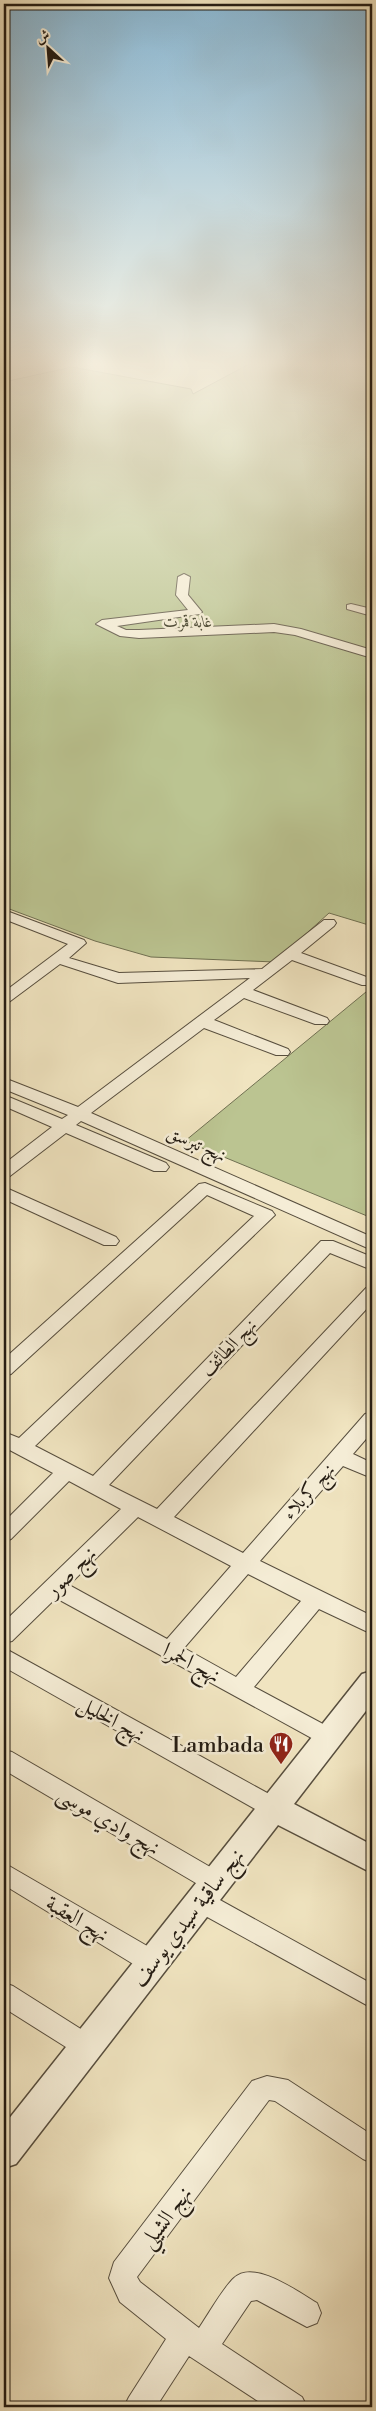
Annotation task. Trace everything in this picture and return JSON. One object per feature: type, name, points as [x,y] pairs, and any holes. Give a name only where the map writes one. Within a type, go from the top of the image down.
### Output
[{"type":"street","points":[[184,577],[182,595],[196,612],[102,624],[124,633],[139,634],[261,627],[282,629],[372,654]]},
{"type":"street","points":[[351,607],[372,613]]},
{"type":"street","points":[[4,914],[79,942],[4,999]]},
{"type":"street","points":[[4,1172],[78,1113],[120,1085],[149,1060],[240,991],[267,973],[329,923]]},
{"type":"street","points":[[291,954],[367,982]]},
{"type":"street","points":[[58,959],[118,978],[267,973]]},
{"type":"street","points":[[240,991],[321,1021]]},
{"type":"street","points":[[201,1021],[282,1052]]},
{"type":"street","name":"نهج تبرسق","points":[[4,1083],[78,1113],[372,1244]]},
{"type":"street","points":[[4,1100],[160,1167]]},
{"type":"street","points":[[4,1369],[206,1188],[266,1215],[12,1443],[244,1563],[372,1626]]},
{"type":"street","points":[[4,1192],[110,1241]]},
{"type":"street","name":"نهج الطائف","points":[[96,1486],[326,1244],[372,1264]]},
{"type":"street","points":[[160,1519],[372,1292]]},
{"type":"street","name":"نهج كربلاء","points":[[170,1650],[244,1563],[372,1419]]},
{"type":"street","points":[[339,1456],[372,1471]]},
{"type":"street","points":[[4,1534],[67,1471]]},
{"type":"street","name":"نهج صور","points":[[4,1635],[136,1507]]},
{"type":"street","name":"نهج الحمرا","points":[[54,1587],[328,1738]]},
{"type":"street","points":[[240,1688],[316,1598]]},
{"type":"street","name":"نهج الخليل","points":[[4,1657],[272,1807]]},
{"type":"street","name":"نهج ساقية سيدي يوسف","points":[[4,2151],[272,1807],[328,1738],[368,1697]]},
{"type":"street","name":"نهج وادي موسى","points":[[4,1759],[372,1997]]},
{"type":"street","points":[[272,1807],[372,1860]]},
{"type":"street","name":"نهج العقبة","points":[[4,1873],[152,1962]]},
{"type":"street","points":[[4,1994],[86,2046]]},
{"type":"street","name":"نهج الشيلي","points":[[292,2407],[194,2342],[130,2292],[123,2278],[124,2272],[261,2090],[267,2088],[279,2089],[372,2150]]},
{"type":"street","points":[[138,2407],[244,2287],[259,2286],[307,2312]]},
{"type":"green space","name":"غابة قمرت","points":[[4,475],[372,475],[372,926],[329,913],[275,962],[151,957],[95,941],[4,907]]},
{"type":"green space","points":[[372,987],[372,1218],[185,1141]]},
{"type":"place","name":"Lambada","points":[[281,1765]]}]
